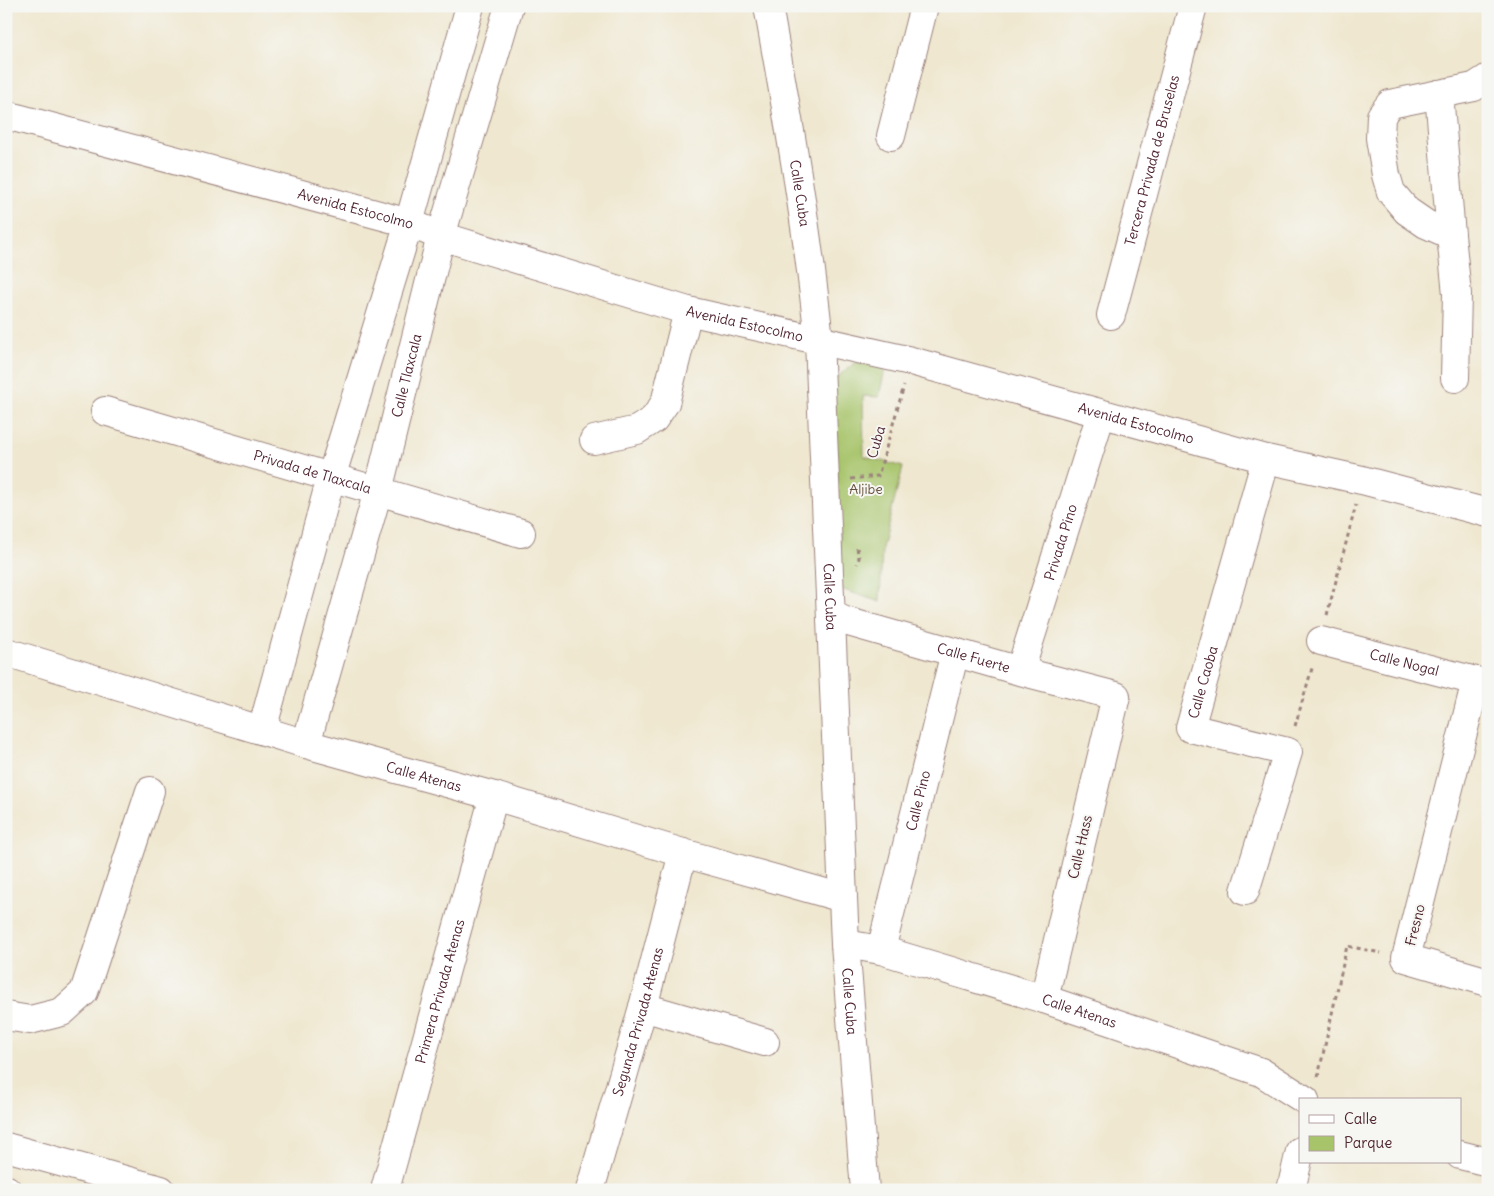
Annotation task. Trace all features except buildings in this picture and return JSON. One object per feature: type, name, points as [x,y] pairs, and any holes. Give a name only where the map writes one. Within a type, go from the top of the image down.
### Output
[{"type":"street","points":[[262,730],[331,478],[409,223],[470,6]]},
{"type":"street","name":"Calle Tlaxcala","points":[[306,744],[378,491],[441,236],[509,6]]},
{"type":"street","name":"Calle Cuba","points":[[768,6],[787,110],[812,268],[819,341],[845,944],[865,1190]]},
{"type":"street","points":[[891,136],[924,6]]},
{"type":"street","name":"Tercera Privada de Bruselas","points":[[1111,315],[1193,6]]},
{"type":"street","points":[[1451,235],[1426,224],[1407,211],[1391,192],[1386,175],[1380,138],[1381,116],[1390,104],[1474,86],[1488,78]]},
{"type":"street","points":[[1439,94],[1457,294],[1455,378]]},
{"type":"street","name":"Avenida Estocolmo","points":[[6,115],[409,223],[441,236],[688,310],[911,361],[1266,459],[1362,480],[1488,513]]},
{"type":"street","points":[[594,440],[637,430],[654,420],[665,404],[688,310]]},
{"type":"street","name":"Privada de Tlaxcala","points":[[105,411],[521,533]]},
{"type":"street","name":"Privada Pino","points":[[1020,671],[1102,414]]},
{"type":"street","name":"Calle Caoba","points":[[1246,891],[1288,752],[1190,728],[1266,459]]},
{"type":"street","name":"Calle Fuerte","points":[[832,615],[1020,671],[1116,696]]},
{"type":"street","name":"Calle Nogal","points":[[1320,641],[1482,683]]},
{"type":"street","name":"Calle Atenas","points":[[6,652],[306,744],[494,796],[683,853],[843,898]]},
{"type":"street","name":"Calle Pino","points":[[881,950],[955,652]]},
{"type":"street","name":"Fresno","points":[[1406,958],[1482,683]]},
{"type":"street","name":"Calle Hass","points":[[1044,999],[1116,696]]},
{"type":"street","points":[[6,1016],[30,1020],[62,1012],[84,992],[150,791]]},
{"type":"street","name":"Primera Privada Atenas","points":[[386,1186],[494,796]]},
{"type":"street","name":"Segunda Privada Atenas","points":[[590,1190],[643,1007],[683,853]]},
{"type":"street","name":"Calle Atenas","points":[[845,944],[881,950],[1044,999],[1311,1090]]},
{"type":"street","points":[[1406,958],[1488,982]]},
{"type":"street","points":[[643,1007],[765,1042]]},
{"type":"street","points":[[6,1147],[161,1190]]},
{"type":"street","points":[[1291,1190],[1299,1156]]},
{"type":"street","points":[[1462,1156],[1488,1162]]},
{"type":"path","name":"Cuba","points":[[846,479],[878,476],[911,361]]},
{"type":"path","points":[[856,538],[859,558],[857,567]]},
{"type":"path","name":"Fresno","points":[[1311,1090],[1347,946],[1406,958]]},
{"type":"green space","name":"Aljibe","points":[[856,362],[885,369],[879,397],[863,396],[864,456],[903,467],[882,548],[880,602],[841,589],[832,381]]}]
